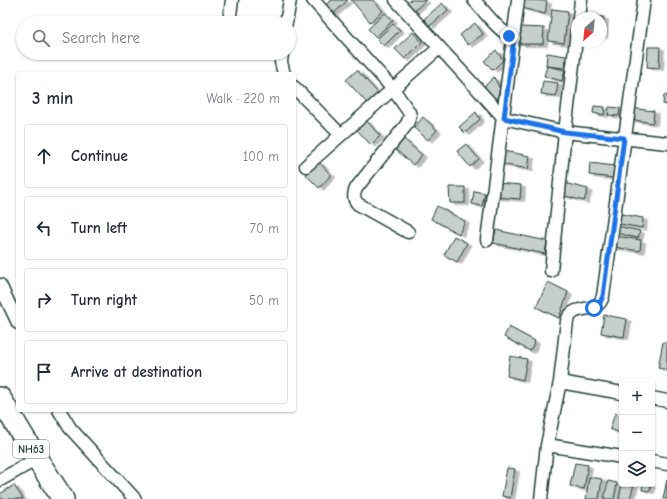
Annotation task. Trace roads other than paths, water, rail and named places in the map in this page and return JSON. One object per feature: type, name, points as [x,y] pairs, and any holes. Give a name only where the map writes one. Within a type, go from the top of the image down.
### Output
[{"type":"highway","name":"NH63","points":[[0,398],[63,499]]},
{"type":"street","points":[[230,16],[232,0]]},
{"type":"street","points":[[287,16],[290,0]]},
{"type":"street","points":[[313,0],[393,89],[409,112],[409,120],[357,187],[354,196],[358,204],[408,232]]},
{"type":"street","points":[[396,0],[504,118],[565,132],[667,143]]},
{"type":"street","points":[[474,0],[503,31],[514,38]]},
{"type":"street","points":[[487,240],[504,118],[518,0]]},
{"type":"street","points":[[580,12],[581,0]]},
{"type":"street","points":[[541,499],[547,445],[560,382],[567,321],[572,313],[577,310],[594,308],[599,305],[603,296],[644,0]]},
{"type":"street","points":[[306,166],[439,48]]},
{"type":"street","points":[[550,271],[575,48]]},
{"type":"street","points":[[281,60],[284,72]]},
{"type":"street","points":[[296,89],[342,135]]},
{"type":"street","points":[[0,284],[16,319]]},
{"type":"street","points":[[560,382],[619,392]]},
{"type":"street","points":[[655,399],[667,401]]},
{"type":"street","points":[[60,412],[70,428],[135,499]]},
{"type":"street","points":[[547,445],[619,457]]},
{"type":"street","points":[[0,480],[37,459]]},
{"type":"street","points":[[655,462],[667,464]]}]
